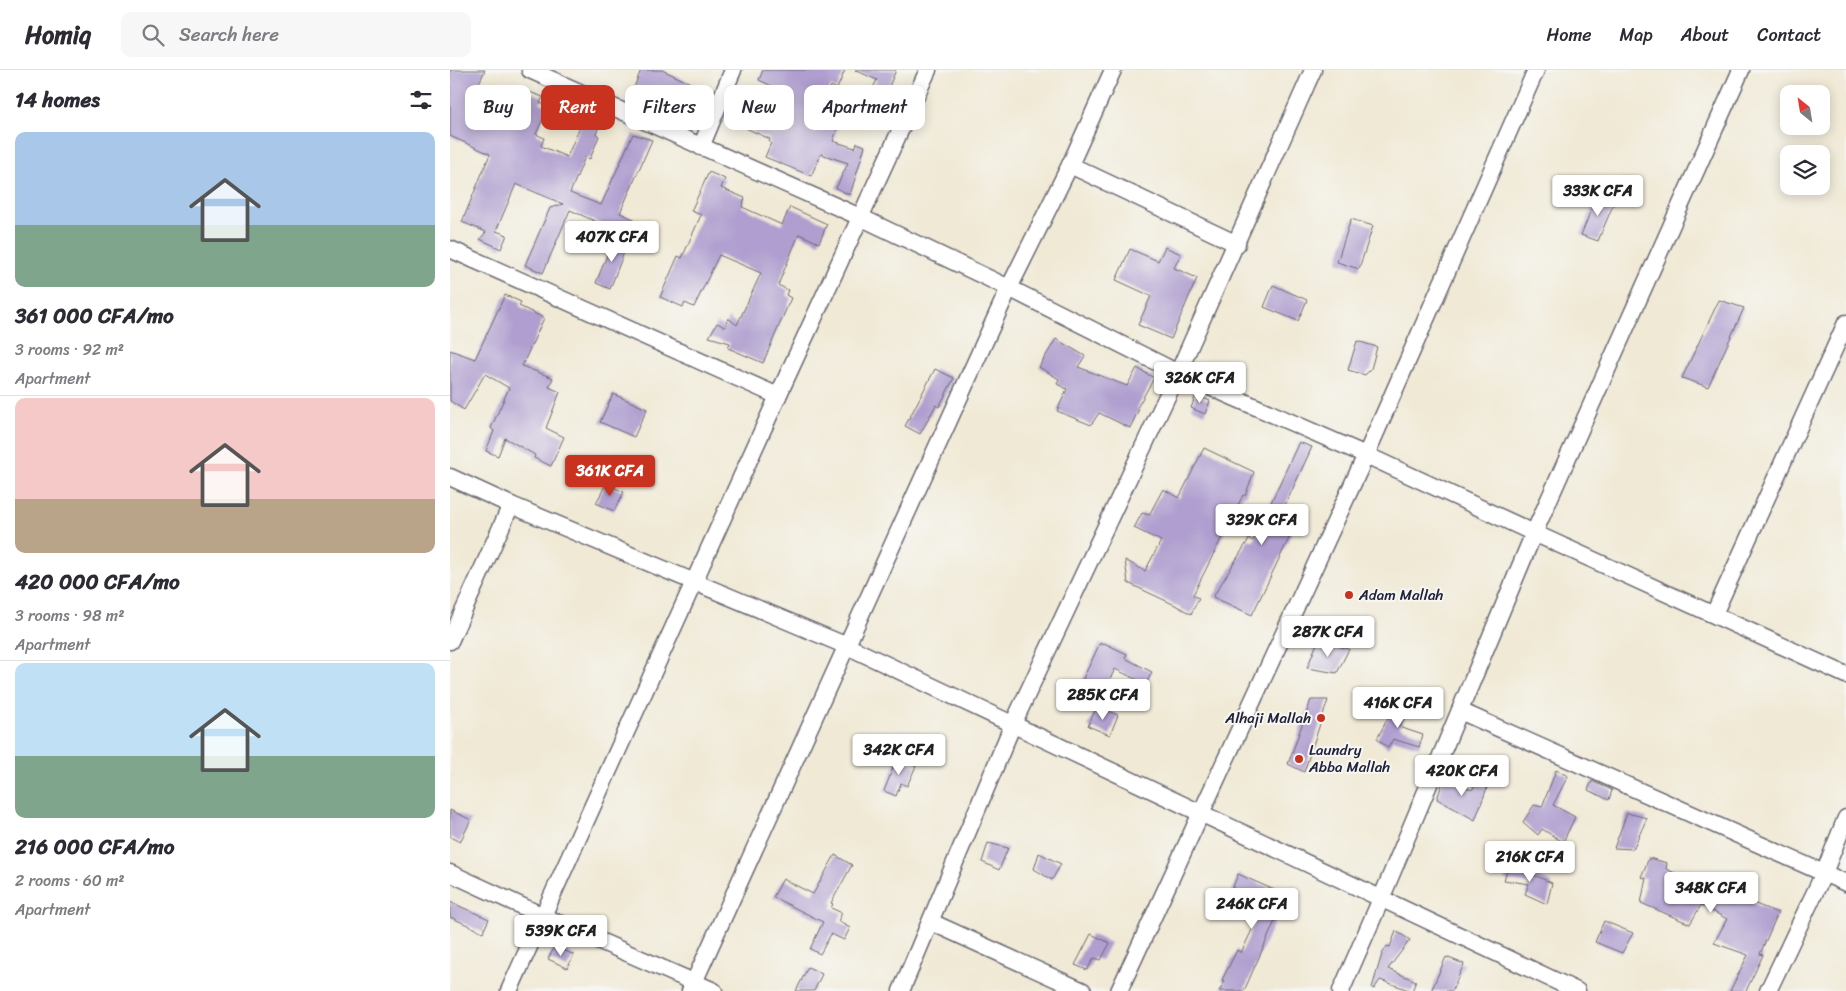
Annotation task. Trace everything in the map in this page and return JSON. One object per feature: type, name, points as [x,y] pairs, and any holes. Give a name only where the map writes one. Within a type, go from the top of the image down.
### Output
[{"type":"street","points":[[530,70],[860,217],[1009,288],[1178,373],[1366,455],[1846,675]]},
{"type":"street","points":[[701,147],[733,70]]},
{"type":"street","points":[[509,991],[778,396],[928,70]]},
{"type":"street","points":[[692,987],[1009,288],[1070,166],[1112,70]]},
{"type":"street","points":[[901,991],[1013,724],[1178,373],[1313,70]]},
{"type":"street","points":[[1120,991],[1366,455],[1536,70]]},
{"type":"street","points":[[1341,991],[1534,533],[1741,70]]},
{"type":"street","points":[[1070,166],[1236,244]]},
{"type":"street","points":[[451,251],[778,396]]},
{"type":"street","points":[[1714,614],[1846,323]]},
{"type":"street","points":[[450,477],[693,583],[847,646],[1567,989]]},
{"type":"street","points":[[450,641],[511,505]]},
{"type":"street","points":[[1460,711],[1846,883]]},
{"type":"street","points":[[1768,991],[1824,873],[1846,818]]},
{"type":"street","points":[[450,873],[692,987],[714,991]]},
{"type":"street","points":[[931,922],[1083,991]]},
{"type":"building","points":[[450,70],[485,70],[478,85],[465,85],[465,130],[531,130],[531,93],[541,96],[541,123],[536,134],[544,138],[541,146],[567,157],[579,130],[598,130],[596,134],[599,136],[590,159],[585,157],[570,193],[601,205],[633,134],[652,140],[620,213],[634,219],[626,235],[570,210],[543,273],[525,265],[550,208],[563,204],[516,184],[496,231],[507,235],[501,249],[480,239],[486,232],[462,222],[490,154],[450,136]]},
{"type":"building","points":[[641,70],[662,70],[695,85],[635,85]]},
{"type":"building","points":[[763,70],[845,70],[839,85],[804,85],[804,130],[837,130],[833,141],[855,148],[857,143],[865,146],[850,195],[836,188],[848,163],[821,154],[811,176],[765,157],[771,143],[769,142],[770,139],[750,130],[794,130],[794,85],[770,85],[759,80]]},
{"type":"building","points":[[855,70],[896,70],[890,85],[874,85],[877,80]]},
{"type":"building","points":[[709,172],[725,179],[721,188],[745,198],[742,207],[782,225],[790,207],[827,224],[819,243],[799,234],[778,285],[788,290],[786,295],[791,298],[763,363],[728,348],[730,343],[709,337],[717,323],[725,327],[728,318],[737,325],[761,273],[719,255],[694,307],[685,303],[683,307],[660,297],[678,256],[682,258],[701,215],[691,211]]},
{"type":"building","points":[[1598,193],[1616,198],[1598,241],[1581,235]]},
{"type":"building","points":[[1351,219],[1373,226],[1359,269],[1337,262]]},
{"type":"building","points":[[614,237],[628,242],[610,289],[596,283]]},
{"type":"building","points":[[1165,247],[1181,254],[1174,268],[1197,278],[1171,339],[1138,325],[1151,296],[1116,280],[1130,249],[1158,261]]},
{"type":"building","points":[[1273,285],[1307,300],[1298,321],[1264,307]]},
{"type":"building","points":[[505,295],[521,302],[519,306],[544,318],[522,366],[553,378],[549,387],[560,392],[546,428],[564,437],[551,466],[534,458],[535,455],[505,438],[498,456],[486,451],[494,431],[491,428],[509,388],[485,374],[464,410],[450,401],[450,350],[475,359]]},
{"type":"building","points":[[1719,300],[1744,308],[1708,387],[1682,378]]},
{"type":"building","points":[[1056,339],[1085,356],[1078,367],[1127,386],[1137,368],[1154,378],[1137,408],[1139,409],[1130,428],[1099,413],[1091,425],[1057,411],[1067,389],[1057,384],[1059,379],[1039,367]]},
{"type":"building","points":[[1357,341],[1377,347],[1371,369],[1365,375],[1348,370]]},
{"type":"building","points":[[935,369],[954,378],[939,407],[936,405],[920,434],[905,426]]},
{"type":"building","points":[[613,394],[647,409],[634,437],[600,422]]},
{"type":"building","points":[[1196,395],[1210,401],[1205,414],[1191,408]]},
{"type":"building","points":[[1299,442],[1312,447],[1276,525],[1292,532],[1252,615],[1213,597],[1249,539],[1253,541]]},
{"type":"building","points":[[1204,448],[1254,472],[1245,496],[1243,495],[1193,595],[1199,598],[1191,614],[1128,583],[1125,560],[1145,571],[1161,541],[1134,528],[1142,513],[1149,515],[1163,489],[1179,498]]},
{"type":"building","points":[[606,484],[624,492],[614,511],[596,503]]},
{"type":"building","points":[[1318,641],[1349,649],[1337,673],[1307,668]]},
{"type":"building","points":[[1100,643],[1103,645],[1104,643],[1127,654],[1125,658],[1152,672],[1146,684],[1115,669],[1102,696],[1080,685]]},
{"type":"building","points":[[1311,700],[1328,700],[1304,772],[1288,764]]},
{"type":"building","points":[[1395,704],[1411,707],[1399,727],[1423,735],[1419,747],[1393,739],[1388,748],[1377,739]]},
{"type":"building","points":[[1097,706],[1118,715],[1110,735],[1088,726]]},
{"type":"building","points":[[897,758],[916,766],[907,786],[901,783],[896,796],[884,791]]},
{"type":"building","points":[[1556,770],[1568,776],[1553,805],[1575,817],[1563,842],[1542,829],[1538,835],[1523,822],[1534,805],[1542,807]]},
{"type":"building","points":[[1444,778],[1472,790],[1477,782],[1487,788],[1475,820],[1437,799]]},
{"type":"building","points":[[1592,781],[1612,790],[1609,800],[1588,790]]},
{"type":"building","points":[[450,810],[471,820],[460,842],[450,837]]},
{"type":"building","points":[[1627,813],[1647,818],[1633,849],[1614,848]]},
{"type":"building","points":[[988,843],[1008,848],[999,870],[982,862]]},
{"type":"building","points":[[1039,853],[1061,864],[1052,880],[1034,869]]},
{"type":"building","points":[[835,855],[852,865],[831,903],[833,904],[831,908],[842,913],[838,921],[850,928],[844,940],[831,934],[820,954],[810,949],[823,922],[773,897],[783,879],[813,894]]},
{"type":"building","points":[[1649,858],[1667,863],[1666,869],[1737,901],[1738,897],[1778,913],[1760,954],[1763,955],[1746,991],[1730,991],[1748,955],[1714,943],[1727,919],[1701,905],[1690,924],[1641,903],[1646,878],[1641,877]]},
{"type":"building","points":[[1509,864],[1552,883],[1547,904],[1525,894],[1529,884],[1504,880]]},
{"type":"building","points":[[1238,874],[1288,896],[1244,991],[1219,991],[1225,981],[1222,980],[1237,950],[1241,953],[1261,911],[1229,897]]},
{"type":"building","points":[[450,902],[489,919],[483,932],[450,917]]},
{"type":"building","points":[[1604,921],[1633,933],[1622,953],[1595,942]]},
{"type":"building","points":[[1396,931],[1410,940],[1388,969],[1416,981],[1412,991],[1380,980],[1374,989],[1372,988],[1382,954],[1387,946],[1390,947]]},
{"type":"building","points":[[1091,934],[1110,943],[1101,960],[1094,958],[1087,970],[1075,965]]},
{"type":"building","points":[[555,946],[574,955],[567,968],[548,959]]},
{"type":"building","points":[[1446,957],[1464,964],[1452,991],[1431,991]]},
{"type":"building","points":[[808,967],[822,974],[814,991],[796,991]]},
{"type":"place","name":"Adam Mallah","points":[[1349,595]]},
{"type":"place","name":"Alhaji Mallah","points":[[1321,718]]},
{"type":"place","name":"Laundry Abba Mallah","points":[[1299,759]]}]
